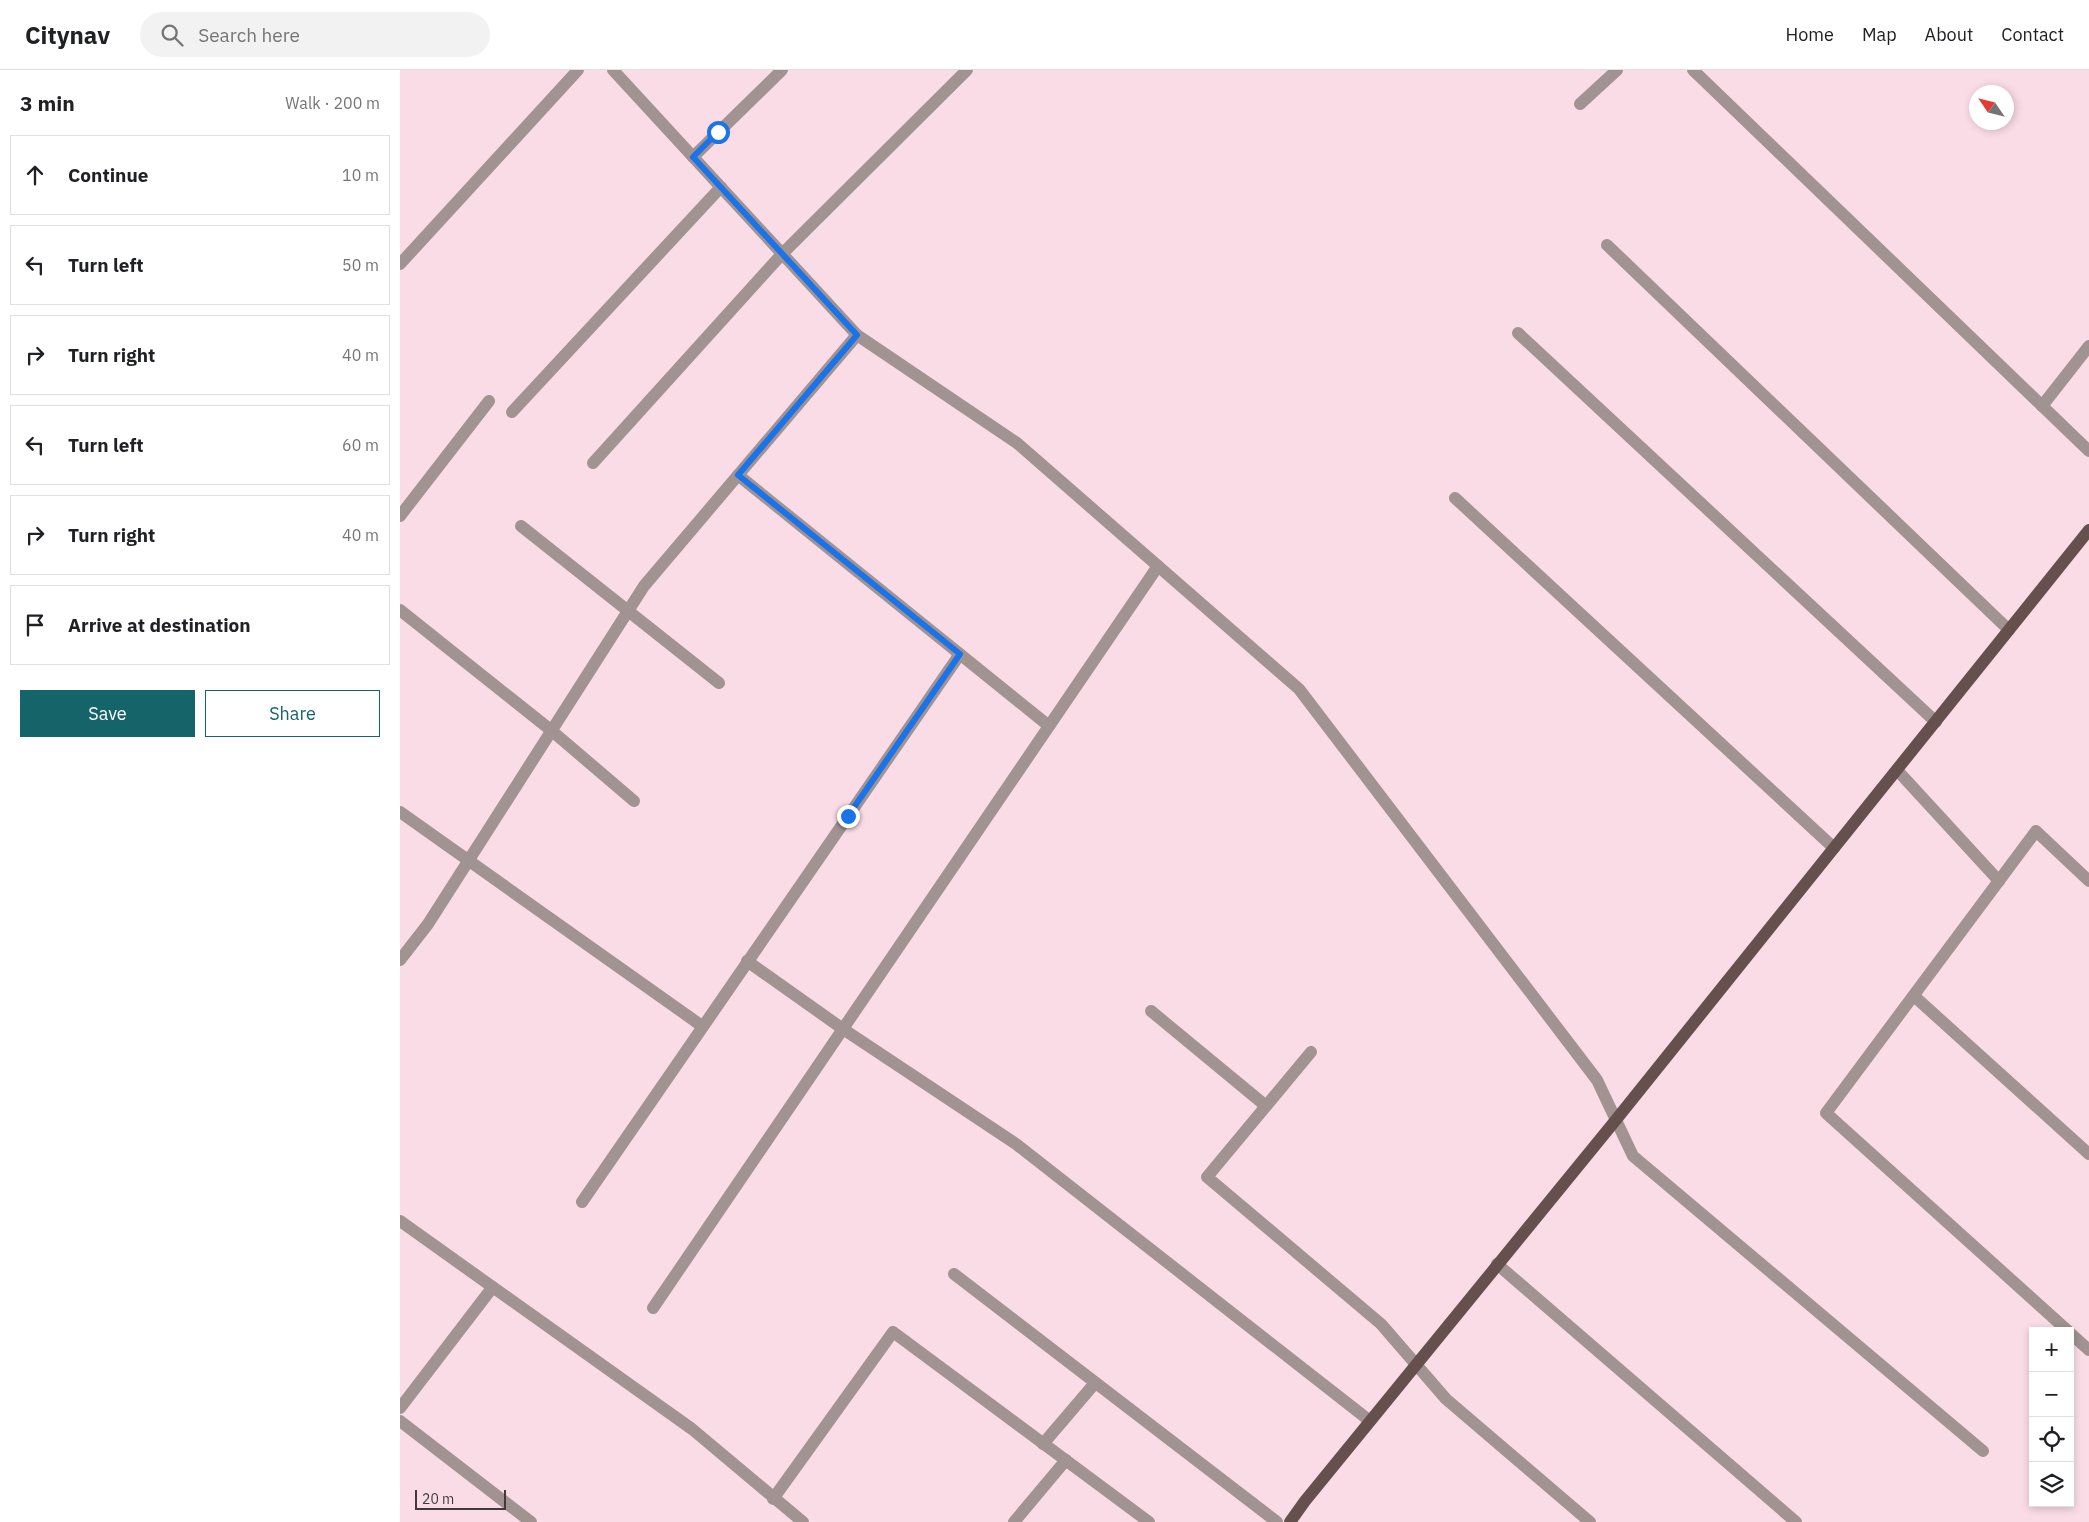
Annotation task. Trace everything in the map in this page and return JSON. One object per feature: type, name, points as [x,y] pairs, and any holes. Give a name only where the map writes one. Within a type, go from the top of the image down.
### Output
[{"type":"main road","points":[[1290,1522],[1370,1420],[1616,1121],[2089,530]]},
{"type":"street","points":[[400,264],[578,70]]},
{"type":"street","points":[[613,70],[857,335],[1017,443],[1299,689],[1597,1080],[1633,1156],[1983,1451]]},
{"type":"street","points":[[693,157],[782,70]]},
{"type":"street","points":[[592,462],[782,254],[967,70]]},
{"type":"street","points":[[1580,104],[1617,70]]},
{"type":"street","points":[[1693,70],[2089,451]]},
{"type":"street","points":[[512,412],[721,187]]},
{"type":"street","points":[[1607,245],[2009,630]]},
{"type":"street","points":[[1518,333],[1936,722]]},
{"type":"street","points":[[400,960],[428,924],[470,860],[644,586],[857,335]]},
{"type":"street","points":[[2042,406],[2089,346]]},
{"type":"street","points":[[400,516],[489,401]]},
{"type":"street","points":[[738,475],[1050,726]]},
{"type":"street","points":[[1455,498],[1834,848]]},
{"type":"street","points":[[521,526],[719,683]]},
{"type":"street","points":[[653,1308],[1158,566]]},
{"type":"street","points":[[400,610],[552,731],[634,800]]},
{"type":"street","points":[[582,1202],[960,654]]},
{"type":"street","points":[[1897,770],[1999,881]]},
{"type":"street","points":[[400,812],[702,1026]]},
{"type":"street","points":[[2063,1327],[1826,1113],[2036,831],[2089,881]]},
{"type":"street","points":[[747,961],[843,1029],[1016,1144],[1370,1420]]},
{"type":"street","points":[[1914,996],[2089,1154]]},
{"type":"street","points":[[1152,1011],[1266,1106]]},
{"type":"street","points":[[1311,1052],[1207,1177],[1381,1324],[1446,1399],[1590,1522]]},
{"type":"street","points":[[400,1221],[692,1429],[803,1522]]},
{"type":"street","points":[[1497,1264],[1796,1522]]},
{"type":"street","points":[[954,1274],[1276,1522]]},
{"type":"street","points":[[400,1408],[492,1288]]},
{"type":"street","points":[[774,1499],[892,1332],[1149,1522]]},
{"type":"street","points":[[2074,1336],[2089,1350]]},
{"type":"street","points":[[1043,1444],[1095,1383]]},
{"type":"street","points":[[400,1421],[531,1522]]},
{"type":"street","points":[[1014,1522],[1066,1460]]},
{"type":"route","points":[[718,132],[693,157],[857,335],[738,475],[960,654],[848,816]]}]
